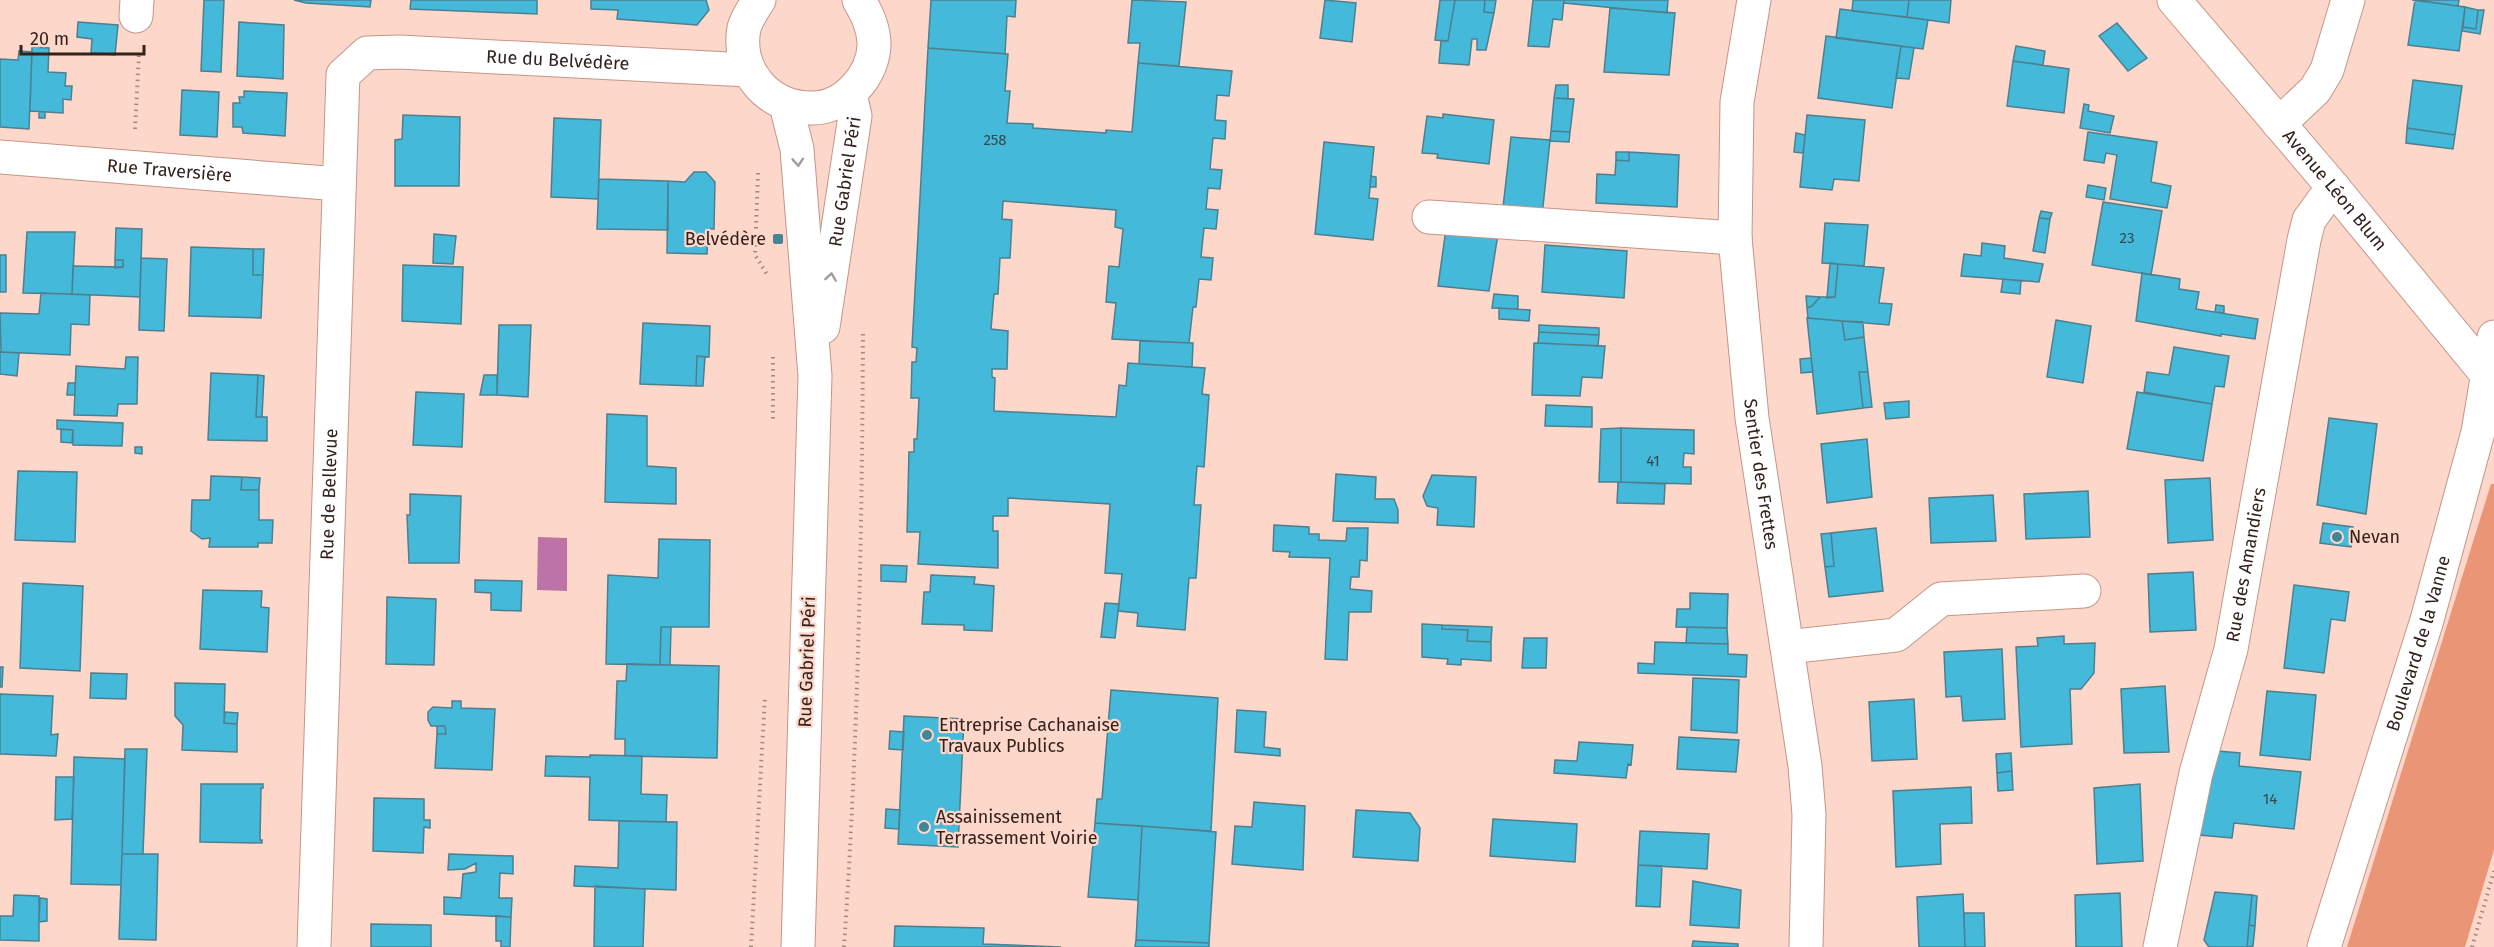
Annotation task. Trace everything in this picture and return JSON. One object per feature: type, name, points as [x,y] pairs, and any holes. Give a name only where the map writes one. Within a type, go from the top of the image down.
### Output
[{"type":"street","points":[[759,0],[748,17],[744,30],[743,53],[748,70],[769,95],[786,105],[812,108],[830,105],[850,94],[870,66],[874,44],[870,19],[859,0]]},
{"type":"street","name":"Sentier des Frettes","points":[[1754,0],[1737,102],[1735,238],[1752,418],[1805,766],[1808,802],[1806,947]]},
{"type":"street","name":"Avenue Léon Blum","points":[[2174,0],[2333,187],[2491,380]]},
{"type":"street","points":[[2279,124],[2315,90],[2327,70],[2348,0]]},
{"type":"street","name":"Rue du Belvédère","points":[[367,53],[400,52],[748,70]]},
{"type":"street","name":"Rue de Bellevue","points":[[314,947],[343,75],[367,53]]},
{"type":"street","name":"Rue Gabriel Péri","points":[[815,376],[855,117],[850,94]]},
{"type":"street","name":"Rue Gabriel Péri","points":[[786,105],[797,149],[815,376],[798,947]]},
{"type":"street","name":"Rue Traversière","points":[[0,157],[339,184]]},
{"type":"street","name":"Rue des Amandiers","points":[[2160,947],[2196,773],[2231,649],[2304,240],[2310,220],[2333,187]]},
{"type":"street","points":[[1429,217],[1735,238]]},
{"type":"street","name":"Boulevard de la Vanne","points":[[2324,947],[2427,620],[2491,380],[2494,337]]},
{"type":"street","points":[[1787,647],[1896,634],[1941,598],[2084,591]]},
{"type":"path","points":[[135,133],[141,27],[137,8]]},
{"type":"path","points":[[759,163],[755,255],[772,282]]},
{"type":"path","points":[[844,947],[852,835],[862,499],[863,323]]},
{"type":"path","points":[[773,352],[773,423]]},
{"type":"path","points":[[751,947],[765,692]]},
{"type":"path","points":[[2472,947],[2494,871]]},
{"type":"shaded area","points":[[2491,484],[2494,484],[2494,850],[2465,947],[2347,947]]},
{"type":"shaded area","points":[[538,537],[567,538],[567,591],[537,590]]},
{"type":"building","points":[[204,0],[224,0],[221,72],[201,71]]},
{"type":"building","points":[[294,0],[371,0],[370,7],[306,3]]},
{"type":"building","points":[[411,0],[537,0],[537,14],[410,9]]},
{"type":"building","points":[[591,0],[706,0],[709,10],[697,25],[617,19],[618,10],[591,9]]},
{"type":"building","points":[[931,0],[1016,0],[1015,17],[1007,16],[1005,54],[928,48]]},
{"type":"building","points":[[1132,0],[1186,2],[1179,66],[1138,63],[1140,43],[1128,43]]},
{"type":"building","points":[[1325,0],[1356,3],[1352,42],[1320,38]]},
{"type":"building","points":[[1440,0],[1455,0],[1448,41],[1435,40]]},
{"type":"building","points":[[1455,0],[1485,0],[1484,12],[1494,13],[1486,50],[1477,50],[1477,39],[1472,39],[1469,65],[1439,63],[1441,41],[1448,41]]},
{"type":"building","points":[[1485,0],[1496,0],[1494,13],[1484,12]]},
{"type":"building","points":[[1533,0],[1564,0],[1562,20],[1553,19],[1549,47],[1528,46]]},
{"type":"building","points":[[1564,0],[1668,0],[1667,13],[1564,3]]},
{"type":"building","points":[[1853,0],[1909,0],[1907,17],[1852,11]]},
{"type":"building","points":[[1909,0],[1951,0],[1949,23],[1907,17]]},
{"type":"building","points":[[2412,0],[2459,0],[2458,6]]},
{"type":"building","points":[[2415,0],[2465,7],[2459,51],[2408,45]]},
{"type":"building","points":[[2465,7],[2478,10],[2476,29],[2463,27]]},
{"type":"building","points":[[1610,8],[1675,13],[1669,75],[1604,72]]},
{"type":"building","points":[[1840,9],[1928,20],[1923,49],[1836,38]]},
{"type":"building","points":[[2478,10],[2484,10],[2480,34],[2462,31],[2463,27],[2476,29]]},
{"type":"building","points":[[78,22],[118,25],[115,55],[91,53],[92,39],[77,37]]},
{"type":"building","points":[[239,22],[284,25],[283,79],[237,76]]},
{"type":"building","points":[[2117,23],[2147,58],[2128,71],[2099,36]]},
{"type":"building","points":[[1826,36],[1901,46],[1892,108],[1818,98]]},
{"type":"building","points":[[1901,46],[1914,48],[1909,79],[1896,78]]},
{"type":"building","points":[[2016,46],[2045,51],[2043,65],[2013,61]]},
{"type":"building","points":[[32,47],[49,48],[48,72],[66,73],[65,86],[72,86],[71,100],[63,99],[63,113],[30,111]]},
{"type":"building","points":[[928,48],[1008,54],[1005,91],[1010,91],[1007,123],[1033,124],[1033,128],[1106,133],[1106,130],[1132,132],[1138,63],[1232,71],[1229,96],[1217,95],[1215,120],[1226,121],[1225,139],[1213,138],[1210,169],[1222,170],[1220,189],[1208,188],[1206,209],[1218,210],[1216,229],[1204,228],[1201,257],[1213,258],[1211,280],[1199,279],[1189,343],[1112,339],[1116,303],[1106,302],[1109,266],[1119,267],[1123,229],[1115,227],[1116,210],[1003,201],[1002,219],[1012,220],[1010,258],[1000,258],[998,294],[994,294],[991,329],[1008,331],[1007,369],[992,369],[992,377],[995,378],[994,411],[1116,417],[1119,385],[1126,386],[1128,363],[1205,368],[1202,394],[1209,395],[1204,467],[1197,466],[1194,505],[1201,505],[1196,578],[1189,578],[1185,630],[1137,626],[1138,613],[1118,611],[1122,574],[1105,573],[1110,504],[1008,498],[1008,516],[993,516],[993,531],[998,531],[998,568],[918,564],[920,532],[907,532],[909,452],[914,452],[914,439],[917,439],[919,398],[911,398],[912,362],[916,362],[917,348],[912,347]]},
{"type":"building","points":[[19,51],[32,52],[29,129],[0,127],[0,59],[18,60]]},
{"type":"building","points":[[2013,61],[2069,69],[2064,113],[2007,106]]},
{"type":"building","points":[[2413,80],[2462,86],[2455,135],[2407,128]]},
{"type":"building","points":[[1556,85],[1568,85],[1568,99],[1554,98]]},
{"type":"building","points":[[182,90],[219,92],[217,137],[180,135]]},
{"type":"building","points":[[244,91],[287,93],[285,136],[243,133],[242,127],[233,127],[233,103],[240,103],[239,97],[244,97]]},
{"type":"building","points":[[1554,98],[1574,99],[1570,132],[1551,131]]},
{"type":"building","points":[[2084,104],[2089,105],[2088,111],[2114,116],[2110,133],[2080,128]]},
{"type":"building","points":[[39,112],[45,112],[45,118],[39,118]]},
{"type":"building","points":[[1443,114],[1494,120],[1489,164],[1437,158],[1438,154],[1422,153],[1427,116],[1443,118]]},
{"type":"building","points":[[403,115],[460,117],[459,186],[395,186],[395,140],[402,139]]},
{"type":"building","points":[[1807,115],[1865,120],[1859,181],[1834,179],[1832,190],[1800,187]]},
{"type":"building","points":[[554,118],[601,120],[598,199],[551,197]]},
{"type":"building","points":[[2407,128],[2455,135],[2453,149],[2406,143]]},
{"type":"building","points":[[1551,131],[1570,132],[1569,142],[1550,141]]},
{"type":"building","points":[[2088,132],[2157,142],[2151,182],[2171,186],[2167,208],[2110,199],[2117,155],[2106,153],[2104,163],[2084,160]]},
{"type":"building","points":[[1796,133],[1805,135],[1803,153],[1794,152]]},
{"type":"building","points":[[1511,137],[1550,140],[1542,216],[1502,216]]},
{"type":"building","points":[[1324,142],[1374,147],[1369,198],[1378,199],[1373,240],[1315,234]]},
{"type":"building","points":[[1616,152],[1629,152],[1629,161],[1616,160]]},
{"type":"building","points":[[1629,152],[1679,155],[1677,207],[1596,203],[1597,174],[1615,175],[1616,160],[1629,161]]},
{"type":"building","points":[[694,172],[706,172],[715,182],[714,229],[708,229],[707,254],[667,253],[668,181],[685,182]]},
{"type":"building","points":[[1371,176],[1376,177],[1376,187],[1370,187]]},
{"type":"building","points":[[599,179],[668,181],[668,230],[597,229]]},
{"type":"building","points":[[2088,185],[2106,188],[2104,200],[2086,197]]},
{"type":"building","points":[[2103,202],[2162,211],[2151,275],[2092,265]]},
{"type":"building","points":[[2041,211],[2052,213],[2050,219],[2039,218]]},
{"type":"building","points":[[2039,218],[2050,219],[2045,253],[2033,251]]},
{"type":"building","points":[[1825,223],[1868,225],[1864,266],[1822,263]]},
{"type":"building","points":[[116,228],[142,229],[140,297],[72,294],[73,266],[123,267],[123,260],[115,260]]},
{"type":"building","points":[[1446,229],[1498,234],[1489,291],[1438,286]]},
{"type":"building","points":[[27,232],[75,232],[72,294],[23,293]]},
{"type":"building","points":[[434,234],[456,236],[453,264],[433,263]]},
{"type":"building","points":[[1982,243],[2005,246],[2004,258],[2043,264],[2039,282],[1961,276],[1964,254],[1981,256]]},
{"type":"building","points":[[1545,245],[1627,251],[1624,298],[1542,292]]},
{"type":"building","points":[[191,247],[253,249],[253,275],[263,275],[261,318],[189,316]]},
{"type":"building","points":[[253,249],[264,249],[263,275],[253,275]]},
{"type":"building","points":[[0,255],[6,255],[6,292],[0,292]]},
{"type":"building","points":[[141,258],[167,259],[164,331],[139,330]]},
{"type":"building","points":[[115,260],[123,260],[123,267],[115,268]]},
{"type":"building","points":[[1830,263],[1838,264],[1835,297],[1827,298]]},
{"type":"building","points":[[1838,264],[1884,268],[1879,303],[1892,304],[1889,325],[1808,318],[1807,308],[1820,297],[1835,297]]},
{"type":"building","points":[[403,265],[463,267],[461,324],[402,321]]},
{"type":"building","points":[[2142,273],[2180,279],[2179,289],[2199,292],[2196,309],[2258,319],[2255,339],[2221,334],[2221,336],[2136,321]]},
{"type":"building","points":[[2003,279],[2021,281],[2020,294],[2001,292]]},
{"type":"building","points":[[41,293],[90,295],[89,325],[71,324],[70,355],[1,352],[0,313],[39,314]]},
{"type":"building","points":[[1494,294],[1518,296],[1518,309],[1492,308]]},
{"type":"building","points":[[1806,296],[1820,297],[1807,308]]},
{"type":"building","points":[[2216,305],[2224,306],[2224,313],[2215,312]]},
{"type":"building","points":[[1499,308],[1530,310],[1529,321],[1499,319]]},
{"type":"building","points":[[1807,318],[1842,321],[1845,340],[1864,337],[1868,372],[1859,372],[1863,408],[1817,414]]},
{"type":"building","points":[[2056,320],[2091,326],[2083,383],[2047,377]]},
{"type":"building","points":[[1842,321],[1863,322],[1864,337],[1845,340]]},
{"type":"building","points":[[643,323],[710,326],[709,357],[697,356],[696,386],[640,384]]},
{"type":"building","points":[[499,325],[531,325],[528,397],[497,395]]},
{"type":"building","points":[[1539,325],[1599,328],[1599,335],[1539,332]]},
{"type":"building","points":[[1539,332],[1599,335],[1598,346],[1538,343]]},
{"type":"building","points":[[1140,341],[1193,343],[1192,367],[1139,364]]},
{"type":"building","points":[[1534,343],[1605,346],[1602,378],[1582,377],[1580,396],[1532,395]]},
{"type":"building","points":[[2174,347],[2229,356],[2224,387],[2215,386],[2212,404],[2144,392],[2147,372],[2169,375]]},
{"type":"building","points":[[0,352],[19,353],[17,376],[0,374]]},
{"type":"building","points":[[697,356],[705,357],[703,386],[696,386]]},
{"type":"building","points":[[126,357],[138,357],[137,404],[118,404],[117,416],[74,415],[76,366],[125,369]]},
{"type":"building","points":[[1811,358],[1813,372],[1801,373],[1800,359]]},
{"type":"building","points":[[1859,372],[1868,372],[1872,407],[1863,408]]},
{"type":"building","points":[[211,373],[258,375],[256,417],[267,417],[267,441],[208,440]]},
{"type":"building","points":[[258,375],[264,376],[262,417],[256,417]]},
{"type":"building","points":[[484,375],[497,375],[497,395],[480,395]]},
{"type":"building","points":[[68,383],[75,383],[75,395],[67,395]]},
{"type":"building","points":[[416,392],[464,394],[462,447],[413,445]]},
{"type":"building","points":[[2137,392],[2212,404],[2203,461],[2127,449]]},
{"type":"building","points":[[1909,401],[1909,417],[1886,419],[1884,403]]},
{"type":"building","points":[[1546,405],[1592,407],[1592,427],[1545,426]]},
{"type":"building","points":[[607,414],[647,416],[647,466],[676,468],[676,504],[605,502]]},
{"type":"building","points":[[2329,418],[2377,424],[2366,514],[2317,505]]},
{"type":"building","points":[[57,420],[123,423],[122,446],[73,445],[73,430],[57,429]]},
{"type":"building","points":[[1621,428],[1621,482],[1599,482],[1601,429]]},
{"type":"building","points":[[1621,428],[1694,430],[1694,454],[1684,453],[1683,467],[1691,467],[1691,484],[1621,482]]},
{"type":"building","points":[[61,429],[73,430],[72,443],[61,442]]},
{"type":"building","points":[[1867,439],[1872,497],[1827,503],[1821,444]]},
{"type":"building","points":[[135,447],[142,447],[142,454],[135,453]]},
{"type":"building","points":[[18,471],[77,472],[75,542],[15,540]]},
{"type":"building","points":[[1336,474],[1376,477],[1375,499],[1394,499],[1398,510],[1398,523],[1333,521]]},
{"type":"building","points":[[1432,475],[1476,477],[1474,527],[1437,525],[1438,508],[1427,506],[1423,496]]},
{"type":"building","points":[[211,476],[242,477],[241,490],[259,490],[259,520],[273,520],[272,543],[258,543],[258,547],[209,547],[210,538],[202,539],[191,531],[192,500],[210,500]]},
{"type":"building","points":[[242,477],[260,478],[259,490],[241,490]]},
{"type":"building","points":[[2210,478],[2213,540],[2168,543],[2165,480]]},
{"type":"building","points":[[1618,483],[1665,484],[1664,504],[1617,503]]},
{"type":"building","points":[[2088,491],[2090,537],[2026,539],[2024,494]]},
{"type":"building","points":[[410,494],[461,496],[459,563],[409,563],[407,515],[410,515]]},
{"type":"building","points":[[1993,495],[1996,541],[1931,543],[1929,498]]},
{"type":"building","name":"Nevan","points":[[2323,523],[2353,527],[2351,547],[2320,543]]},
{"type":"building","points":[[1274,525],[1309,527],[1309,534],[1319,534],[1319,540],[1346,541],[1347,528],[1368,528],[1367,561],[1360,560],[1359,577],[1351,577],[1350,589],[1372,591],[1371,612],[1349,612],[1347,660],[1325,659],[1330,558],[1289,557],[1290,552],[1273,551]]},
{"type":"building","points":[[1876,528],[1883,591],[1829,597],[1825,567],[1834,566],[1831,533]]},
{"type":"building","points":[[1831,533],[1834,566],[1825,567],[1821,534]]},
{"type":"building","points":[[659,539],[710,540],[709,627],[661,627],[660,665],[606,664],[608,575],[658,578]]},
{"type":"building","points":[[881,565],[907,566],[906,582],[881,581]]},
{"type":"building","points":[[2193,572],[2196,630],[2150,632],[2148,574]]},
{"type":"building","points":[[931,575],[975,577],[974,584],[994,586],[992,631],[964,630],[964,625],[922,624],[924,592],[930,592]]},
{"type":"building","points":[[475,580],[522,581],[521,611],[491,610],[491,593],[475,592]]},
{"type":"building","points":[[23,583],[83,586],[80,671],[20,668]]},
{"type":"building","points":[[2294,585],[2349,592],[2345,621],[2331,619],[2324,673],[2284,668]]},
{"type":"building","points":[[203,590],[262,591],[261,607],[269,608],[267,652],[200,649]]},
{"type":"building","points":[[1690,593],[1728,594],[1727,628],[1676,627],[1677,609],[1690,609]]},
{"type":"building","points":[[387,597],[436,599],[434,665],[386,664]]},
{"type":"building","points":[[1105,603],[1119,604],[1115,638],[1101,637]]},
{"type":"building","points":[[1422,624],[1442,625],[1442,629],[1468,630],[1467,641],[1491,642],[1491,661],[1461,659],[1461,665],[1447,664],[1448,659],[1422,657]]},
{"type":"building","points":[[1442,625],[1492,627],[1491,642],[1467,641],[1468,630],[1442,629]]},
{"type":"building","points":[[661,627],[671,627],[670,665],[660,665]]},
{"type":"building","points":[[1687,627],[1727,628],[1728,644],[1686,643]]},
{"type":"building","points":[[2064,636],[2064,644],[2095,643],[2094,673],[2081,689],[2070,689],[2072,744],[2021,747],[2016,647],[2038,646],[2037,638]]},
{"type":"building","points":[[1524,638],[1547,638],[1546,668],[1522,668]]},
{"type":"building","points":[[1655,642],[1728,644],[1728,654],[1747,655],[1746,677],[1638,673],[1638,663],[1654,664]]},
{"type":"building","points":[[2002,649],[2005,719],[1963,721],[1961,696],[1946,697],[1944,652]]},
{"type":"building","points":[[627,664],[719,666],[717,758],[625,756],[625,739],[615,739],[617,681],[626,681]]},
{"type":"building","points":[[0,667],[3,667],[2,687],[0,687]]},
{"type":"building","points":[[91,673],[127,674],[126,699],[90,698]]},
{"type":"building","points":[[1693,678],[1739,680],[1737,733],[1691,730]]},
{"type":"building","points":[[175,683],[225,684],[224,723],[237,724],[237,752],[182,750],[183,725],[175,716]]},
{"type":"building","points":[[2165,686],[2169,752],[2124,753],[2121,689]]},
{"type":"building","points":[[1111,690],[1218,698],[1211,831],[1095,823],[1097,799],[1102,799]]},
{"type":"building","points":[[2267,691],[2316,695],[2310,760],[2260,755]]},
{"type":"building","points":[[0,694],[53,696],[51,735],[58,734],[56,756],[0,754]]},
{"type":"building","points":[[1914,699],[1917,759],[1872,761],[1869,702]]},
{"type":"building","points":[[452,701],[461,701],[461,708],[495,709],[492,770],[435,768],[437,734],[446,734],[445,726],[431,726],[428,712],[433,707],[452,708]]},
{"type":"building","points":[[1237,710],[1266,712],[1264,747],[1280,749],[1280,756],[1235,752]]},
{"type":"building","points":[[225,712],[238,713],[237,724],[224,723]]},
{"type":"building","points":[[904,716],[964,719],[958,847],[898,844]]},
{"type":"building","points":[[437,726],[445,726],[446,734],[437,734]]},
{"type":"building","points":[[890,731],[904,732],[903,750],[889,749]]},
{"type":"building","points":[[1679,737],[1739,740],[1736,772],[1677,769]]},
{"type":"building","points":[[1579,742],[1633,745],[1631,765],[1628,764],[1626,778],[1554,773],[1555,760],[1577,761]]},
{"type":"building","points":[[125,749],[147,749],[143,854],[122,854]]},
{"type":"building","points":[[2218,751],[2240,753],[2239,766],[2301,772],[2294,829],[2234,823],[2232,838],[2199,835]]},
{"type":"building","points":[[2011,753],[2012,771],[1997,773],[1996,754]]},
{"type":"building","points":[[590,755],[642,756],[641,794],[667,795],[666,822],[589,820],[590,777],[545,776],[546,756],[590,757]]},
{"type":"building","points":[[74,757],[125,759],[121,885],[71,884]]},
{"type":"building","points":[[2012,771],[2013,790],[1998,791],[1997,773]]},
{"type":"building","points":[[56,777],[74,777],[72,819],[55,820]]},
{"type":"building","points":[[201,784],[263,784],[260,840],[262,843],[200,842]]},
{"type":"building","points":[[2140,784],[2143,861],[2097,864],[2094,788]]},
{"type":"building","points":[[1971,787],[1972,823],[1940,824],[1941,864],[1896,867],[1893,791]]},
{"type":"building","points":[[374,798],[424,799],[424,820],[430,820],[430,828],[424,827],[423,853],[373,851]]},
{"type":"building","points":[[1254,802],[1305,806],[1303,870],[1232,864],[1235,826],[1252,827]]},
{"type":"building","points":[[886,809],[900,810],[899,829],[885,828]]},
{"type":"building","points":[[1356,810],[1410,813],[1420,828],[1418,861],[1353,857]]},
{"type":"building","points":[[1493,819],[1577,824],[1575,862],[1490,856]]},
{"type":"building","points":[[619,821],[677,822],[676,890],[574,886],[575,866],[618,868]]},
{"type":"building","points":[[1095,823],[1142,826],[1138,900],[1088,897]]},
{"type":"building","points":[[1142,826],[1216,832],[1209,943],[1136,940]]},
{"type":"building","points":[[1640,831],[1709,834],[1707,869],[1638,865]]},
{"type":"building","points":[[122,854],[158,854],[156,940],[119,939]]},
{"type":"building","points":[[449,854],[513,856],[513,874],[500,873],[499,898],[512,898],[511,917],[444,914],[444,897],[461,898],[463,874],[476,872],[476,863],[465,869],[448,870]]},
{"type":"building","points":[[1638,865],[1662,866],[1660,907],[1636,906]]},
{"type":"building","points":[[1693,881],[1741,890],[1739,928],[1690,925]]},
{"type":"building","points":[[595,886],[645,889],[643,947],[594,947]]},
{"type":"building","points":[[2215,892],[2252,895],[2247,947],[2209,947],[2204,940]]},
{"type":"building","points":[[2120,893],[2122,947],[2076,947],[2075,895]]},
{"type":"building","points":[[1963,894],[1965,947],[1919,947],[1917,897]]},
{"type":"building","points":[[14,895],[39,896],[39,941],[0,940],[0,916],[13,916]]},
{"type":"building","points":[[2252,895],[2257,896],[2255,926],[2249,925]]},
{"type":"building","points":[[40,898],[47,899],[47,921],[39,922]]},
{"type":"building","points":[[1964,913],[1984,913],[1985,947],[1965,947]]},
{"type":"building","points":[[496,916],[511,917],[510,947],[501,947],[501,941],[496,941]]},
{"type":"building","points":[[371,924],[431,925],[431,947],[371,947]]},
{"type":"building","points":[[2249,925],[2255,926],[2253,946],[2247,947]]},
{"type":"building","points":[[895,926],[984,928],[983,944],[1061,947],[894,947]]},
{"type":"building","points":[[1136,940],[1209,943],[1209,947],[1135,947]]},
{"type":"building","points":[[1693,941],[1738,944],[1738,947],[1692,947]]},
{"type":"place","name":"Belvédère","points":[[778,239]]},
{"type":"place","name":"Nevan","points":[[2337,537]]},
{"type":"place","name":"Entreprise Cachanaise Travaux Publics","points":[[927,735]]},
{"type":"place","name":"Assainissement Terrassement Voirie","points":[[924,827]]}]
